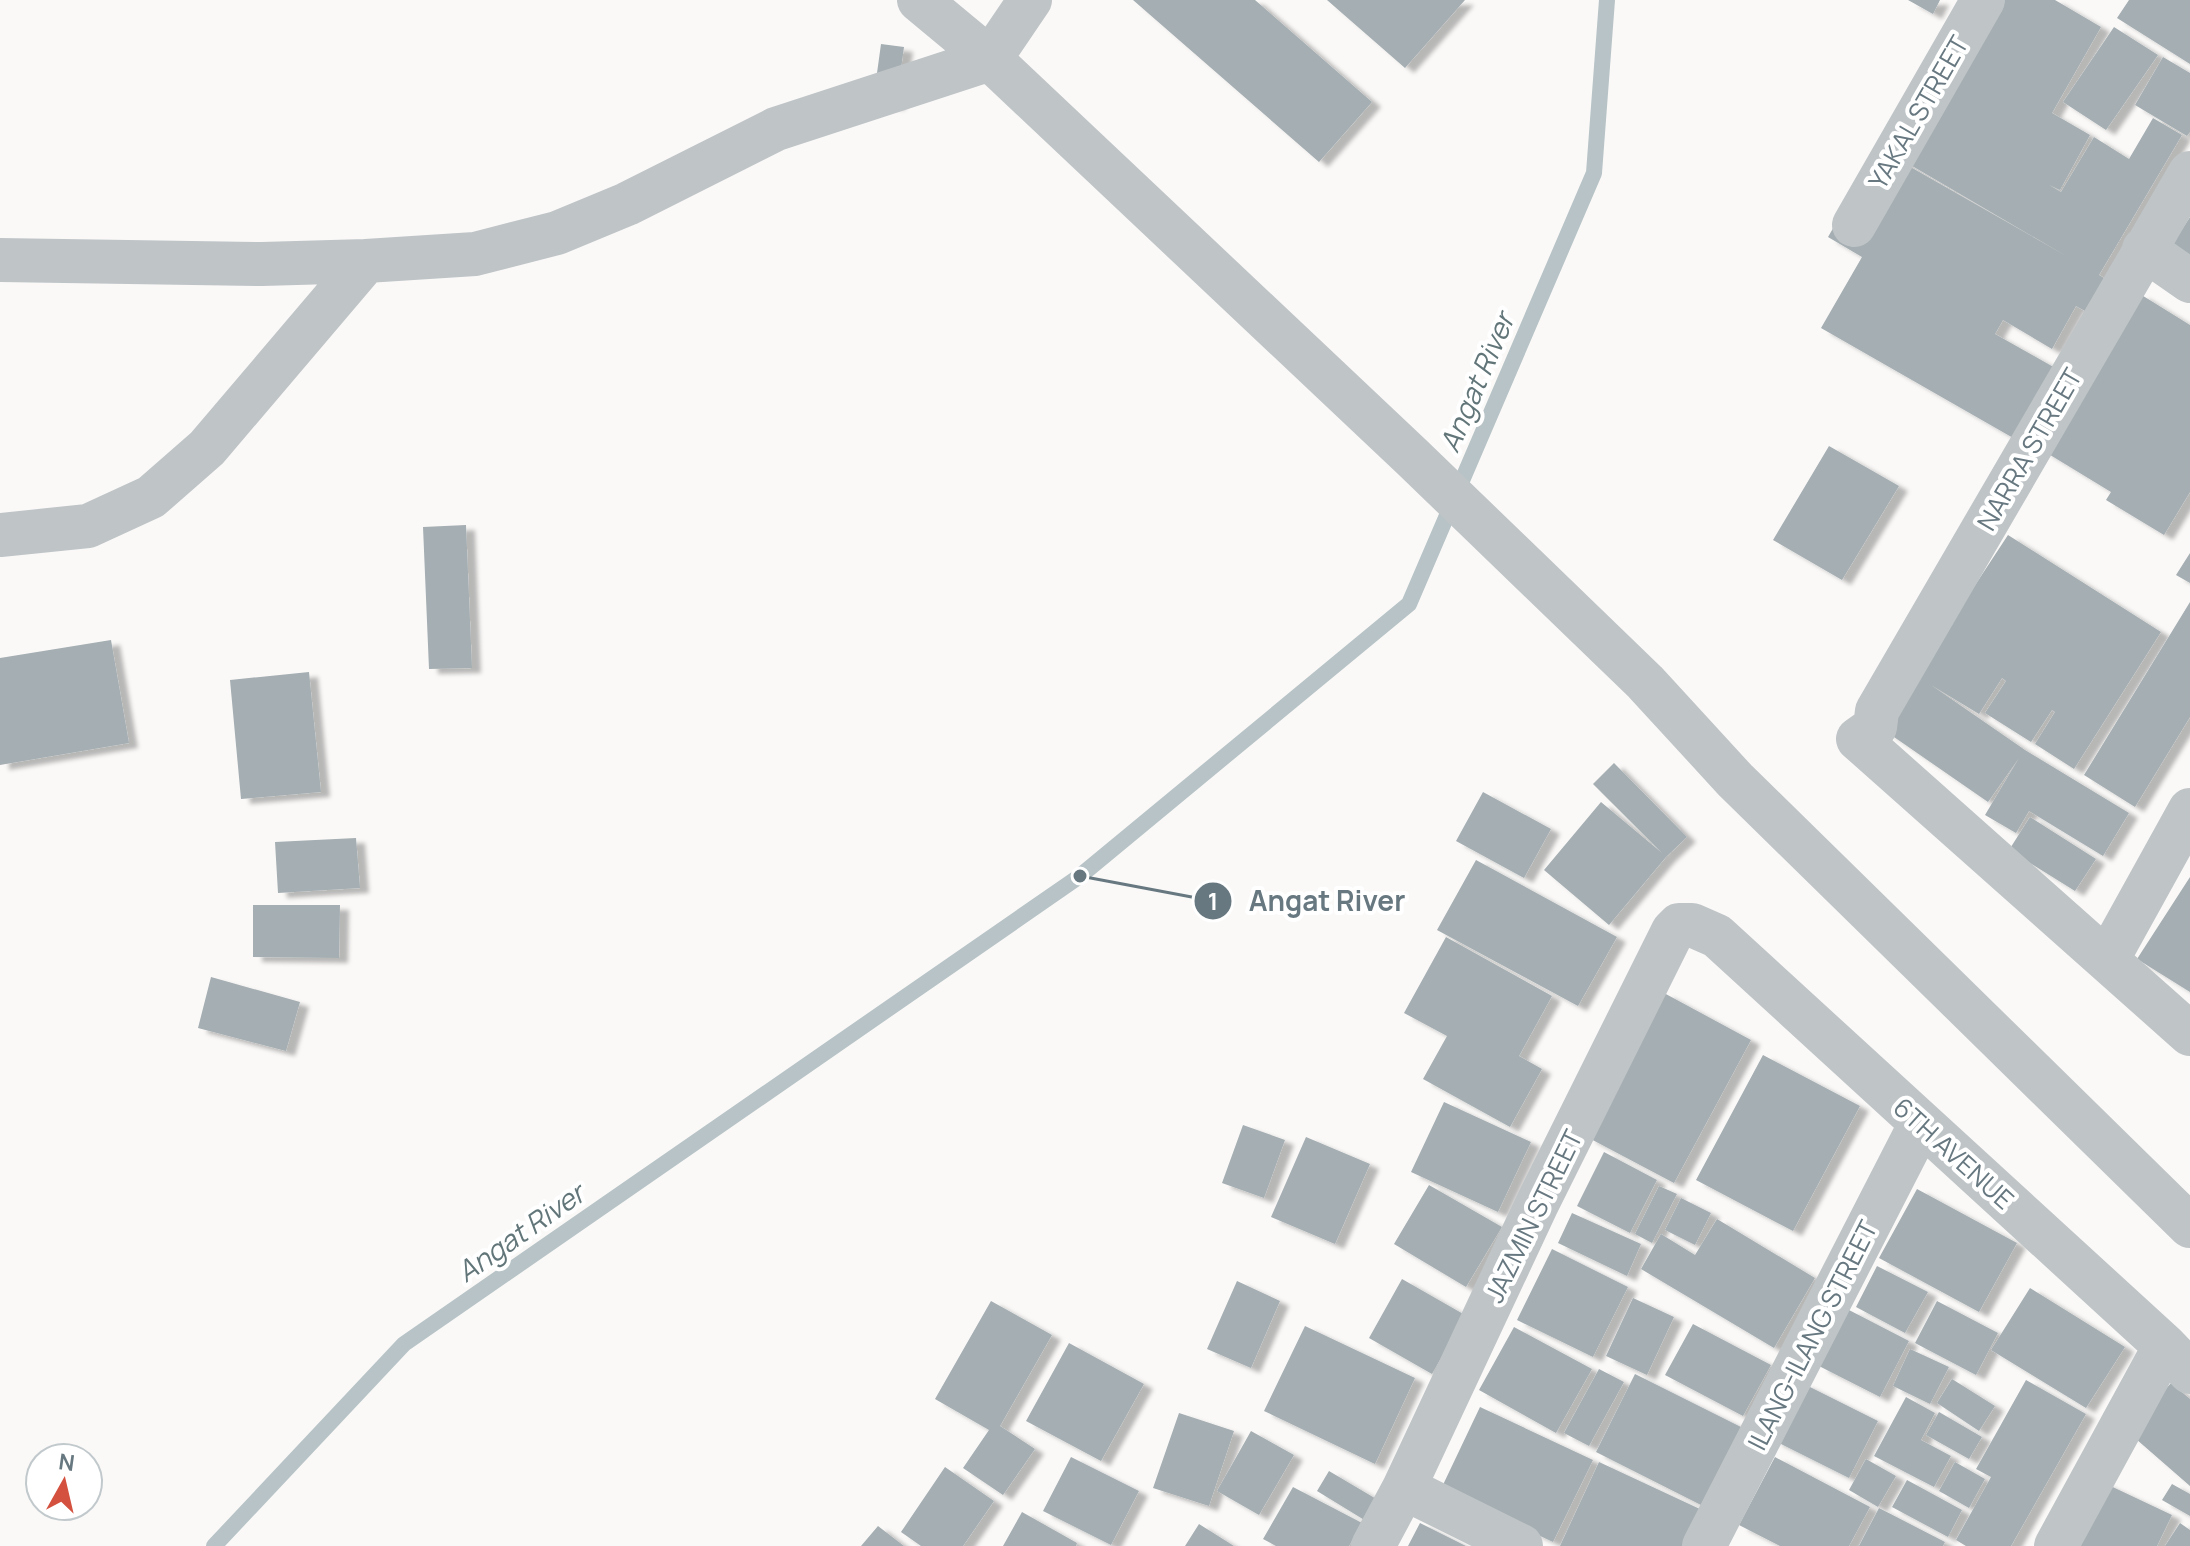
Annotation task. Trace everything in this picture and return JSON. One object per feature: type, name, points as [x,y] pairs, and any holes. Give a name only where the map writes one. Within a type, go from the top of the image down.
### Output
[{"type":"street","points":[[919,0],[990,59],[1412,457],[1645,682],[1746,792],[2190,1226]]},
{"type":"street","points":[[0,260],[262,264],[475,254],[557,233],[627,204],[776,129],[990,59],[1030,0]]},
{"type":"street","name":"YAKAL STREET","points":[[1854,225],[1983,0]]},
{"type":"street","name":"NARRA STREET","points":[[2107,960],[1858,739],[1875,727],[1877,711],[2190,173]]},
{"type":"street","points":[[2144,249],[2190,281]]},
{"type":"street","points":[[0,535],[88,526],[151,497],[207,448],[366,261]]},
{"type":"street","points":[[2190,810],[2107,960],[2190,1034]]},
{"type":"street","name":"JAZMIN STREET","points":[[1373,1546],[1404,1488],[1537,1204],[1673,931],[1679,925],[1692,925],[1717,936]]},
{"type":"street","name":"6TH AVENUE","points":[[1717,936],[2178,1359]]},
{"type":"street","name":"ILANG-ILANG STREET","points":[[1704,1546],[1921,1123]]},
{"type":"street","points":[[2056,1546],[2178,1359]]},
{"type":"street","points":[[1404,1488],[1521,1546]]},
{"type":"building","points":[[1133,0],[1255,0],[1372,102],[1319,162]]},
{"type":"building","points":[[1327,0],[1465,0],[1405,68]]},
{"type":"building","points":[[1908,0],[1940,0],[1933,14]]},
{"type":"building","points":[[1979,0],[2055,0],[2101,27],[2052,113],[2090,135],[2060,190],[2049,185],[2061,192],[2094,137],[2129,159],[2153,118],[2182,135],[2099,275],[2104,278],[2085,311],[2076,306],[2052,349],[2003,320],[1995,334],[2057,369],[2015,439],[1821,328],[1862,257],[1828,237],[1879,149],[2068,257],[1890,153]]},
{"type":"building","points":[[2129,0],[2190,0],[2190,64],[2117,18]]},
{"type":"building","points":[[2114,27],[2158,55],[2106,130],[2063,102]]},
{"type":"building","points":[[881,44],[904,47],[896,105],[873,102]]},
{"type":"building","points":[[2163,57],[2190,73],[2190,132],[2187,136],[2135,105]]},
{"type":"building","points":[[2190,217],[2190,258],[2171,246]]},
{"type":"building","points":[[2140,294],[2190,325],[2190,492],[2164,535],[2106,500],[2111,492],[2042,450]]},
{"type":"building","points":[[1829,446],[1899,486],[1842,580],[1773,540]]},
{"type":"building","points":[[466,525],[472,668],[429,669],[423,527]]},
{"type":"building","points":[[2008,535],[2161,632],[2074,769],[2035,744],[2055,712],[2052,710],[2031,742],[1985,713],[2006,681],[2002,678],[1979,714],[1931,685],[2025,750],[2129,813],[2103,856],[2029,811],[2016,833],[1985,815],[2019,758],[1988,802],[1881,728]]},
{"type":"building","points":[[2190,553],[2190,583],[2176,575]]},
{"type":"building","points":[[2190,602],[2190,717],[2135,807],[2084,775]]},
{"type":"building","points":[[111,640],[129,743],[0,765],[0,658]]},
{"type":"building","points":[[309,672],[321,792],[241,799],[230,680]]},
{"type":"building","points":[[1614,763],[1687,837],[1666,857],[1609,925],[1544,870],[1601,802],[1662,853],[1593,784]]},
{"type":"building","points":[[1483,792],[1551,829],[1524,878],[1456,841]]},
{"type":"building","points":[[2030,817],[2096,859],[2075,891],[2009,850]]},
{"type":"building","points":[[356,838],[360,888],[278,893],[275,842]]},
{"type":"building","points":[[1476,860],[1617,937],[1578,1006],[1437,930]]},
{"type":"building","points":[[2190,877],[2190,992],[2137,959]]},
{"type":"building","points":[[253,905],[340,905],[339,958],[253,957]]},
{"type":"building","points":[[1446,937],[1552,996],[1519,1056],[1542,1069],[1510,1127],[1423,1079],[1447,1036],[1404,1013]]},
{"type":"building","points":[[211,977],[300,1002],[286,1051],[198,1028]]},
{"type":"building","points":[[1664,993],[1751,1040],[1674,1183],[1587,1137]]},
{"type":"building","points":[[1763,1055],[1860,1106],[1793,1231],[1696,1180]]},
{"type":"building","points":[[1444,1102],[1531,1142],[1498,1212],[1411,1172]]},
{"type":"building","points":[[1243,1125],[1285,1140],[1264,1198],[1222,1183]]},
{"type":"building","points":[[1306,1137],[1370,1164],[1335,1244],[1271,1217]]},
{"type":"building","points":[[1604,1152],[1657,1180],[1630,1233],[1577,1206]]},
{"type":"building","points":[[1429,1185],[1502,1227],[1466,1287],[1394,1244]]},
{"type":"building","points":[[1659,1186],[1677,1194],[1652,1243],[1635,1234]]},
{"type":"building","points":[[1917,1189],[2017,1243],[1979,1312],[1879,1258]]},
{"type":"building","points":[[1681,1198],[1711,1213],[1695,1245],[1665,1230]]},
{"type":"building","points":[[1572,1213],[1641,1244],[1627,1276],[1558,1243]]},
{"type":"building","points":[[1717,1219],[1815,1278],[1774,1348],[1641,1269],[1661,1234],[1695,1255]]},
{"type":"building","points":[[1552,1249],[1628,1287],[1593,1357],[1517,1320]]},
{"type":"building","points":[[1877,1266],[1928,1292],[1905,1333],[1856,1307]]},
{"type":"building","points":[[1402,1279],[1465,1315],[1432,1374],[1369,1338]]},
{"type":"building","points":[[1237,1281],[1280,1301],[1251,1368],[1207,1349]]},
{"type":"building","points":[[2030,1288],[2125,1347],[2086,1408],[1991,1350]]},
{"type":"building","points":[[1633,1298],[1674,1317],[1647,1375],[1606,1356]]},
{"type":"building","points":[[991,1301],[1052,1335],[1000,1426],[1035,1449],[1003,1495],[963,1468],[989,1430],[935,1399]]},
{"type":"building","points":[[1937,1301],[1998,1333],[1976,1375],[1915,1343]]},
{"type":"building","points":[[1849,1310],[1909,1341],[1880,1397],[1819,1366]]},
{"type":"building","points":[[1693,1324],[1771,1365],[1743,1416],[1665,1375]]},
{"type":"building","points":[[1305,1326],[1415,1378],[1375,1464],[1264,1411]]},
{"type":"building","points":[[1514,1327],[1592,1369],[1556,1433],[1479,1390]]},
{"type":"building","points":[[1069,1343],[1144,1384],[1101,1461],[1026,1421]]},
{"type":"building","points":[[1910,1349],[1949,1367],[1930,1404],[1893,1386]]},
{"type":"building","points":[[1599,1369],[1624,1382],[1589,1446],[1564,1433]]},
{"type":"building","points":[[1635,1374],[1741,1427],[1701,1505],[1596,1452]]},
{"type":"building","points":[[1952,1379],[1995,1406],[1979,1431],[1937,1403]]},
{"type":"building","points":[[2026,1380],[2086,1414],[2011,1546],[1966,1546],[1956,1540],[1991,1477],[1976,1469]]},
{"type":"building","points":[[1802,1383],[1878,1421],[1849,1478],[1773,1440]]},
{"type":"building","points":[[2171,1383],[2190,1399],[2190,1486],[2128,1432]]},
{"type":"building","points":[[1906,1397],[1935,1413],[1921,1440],[1951,1456],[1934,1487],[1874,1456]]},
{"type":"building","points":[[1480,1407],[1593,1460],[1553,1542],[1441,1489]]},
{"type":"building","points":[[1939,1412],[1982,1437],[1969,1459],[1926,1435]]},
{"type":"building","points":[[1179,1413],[1234,1431],[1209,1506],[1153,1488]]},
{"type":"building","points":[[1251,1431],[1294,1455],[1259,1515],[1217,1491]]},
{"type":"building","points":[[1071,1457],[1139,1491],[1111,1545],[1043,1511]]},
{"type":"building","points":[[1775,1457],[1870,1507],[1849,1546],[1780,1546],[1739,1525]]},
{"type":"building","points":[[1866,1459],[1896,1476],[1878,1507],[1849,1490]]},
{"type":"building","points":[[1599,1462],[1702,1510],[1685,1546],[1560,1546]]},
{"type":"building","points":[[1955,1462],[1985,1479],[1969,1508],[1939,1491]]},
{"type":"building","points":[[945,1467],[994,1501],[963,1546],[921,1546],[901,1532]]},
{"type":"building","points":[[1329,1471],[1378,1500],[1366,1521],[1317,1491]]},
{"type":"building","points":[[1907,1480],[1962,1510],[1948,1537],[1892,1507]]},
{"type":"building","points":[[2100,1481],[2172,1515],[2157,1546],[2069,1546]]},
{"type":"building","points":[[2172,1484],[2190,1494],[2190,1516],[2162,1500]]},
{"type":"building","points":[[1293,1487],[1362,1523],[1349,1546],[1276,1546],[1263,1539]]},
{"type":"building","points":[[1879,1508],[1945,1542],[1943,1546],[1859,1546]]},
{"type":"building","points":[[1022,1512],[1077,1543],[1076,1546],[1003,1546]]},
{"type":"building","points":[[1420,1523],[1466,1546],[1408,1546]]},
{"type":"building","points":[[2180,1523],[2190,1530],[2190,1546],[2165,1546]]},
{"type":"building","points":[[1199,1524],[1234,1546],[1185,1546]]},
{"type":"building","points":[[878,1526],[904,1546],[861,1546]]},
{"type":"waterway","name":"Angat River","points":[[214,1546],[404,1344],[1080,876],[1409,604],[1594,173],[1607,0]]},
{"type":"place","name":"Angat River","points":[[1080,876]]}]
